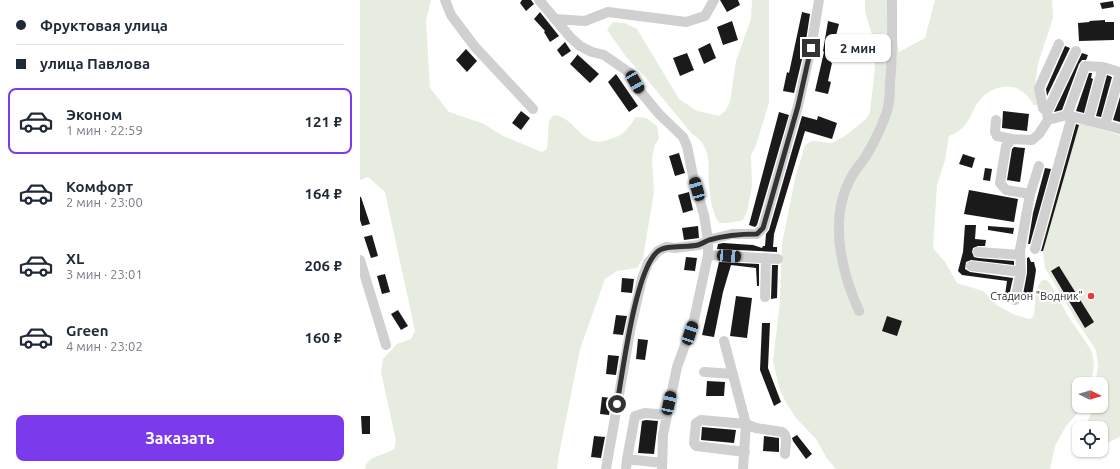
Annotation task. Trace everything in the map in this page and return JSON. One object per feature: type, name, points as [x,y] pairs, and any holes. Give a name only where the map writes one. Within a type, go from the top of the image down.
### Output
[{"type":"street","points":[[445,0],[451,15],[475,47],[533,109]]},
{"type":"street","points":[[539,0],[571,38],[580,46],[592,52],[604,55],[630,74],[640,91],[659,114],[683,137],[687,146],[693,176],[704,215],[708,240],[708,255],[694,320],[677,366],[663,435],[662,466],[627,464],[635,416],[645,413],[667,415]]},
{"type":"street","points":[[555,19],[585,21],[608,12],[686,22],[705,16],[714,0]]},
{"type":"street","points":[[606,469],[631,326],[642,279],[648,262],[658,251],[666,247],[675,248],[699,245],[708,240],[732,234],[757,234],[763,228],[798,106],[811,48],[819,0]]},
{"type":"street","points":[[859,311],[845,273],[840,237],[840,210],[844,191],[874,143],[888,107],[893,57],[892,0]]},
{"type":"street","points":[[1048,116],[1042,103],[1040,88],[1059,44]]},
{"type":"street","points":[[996,120],[995,132],[997,136],[1012,139],[1032,140],[1039,134],[1076,51]]},
{"type":"street","points":[[1035,249],[1069,116],[1085,66],[1103,67],[1118,72],[1119,77],[1105,125]]},
{"type":"street","points":[[1088,121],[1103,67]]},
{"type":"street","points":[[1048,116],[1069,116],[1120,129]]},
{"type":"street","points":[[1012,139],[1006,146],[1000,182],[1006,190],[1030,194]]},
{"type":"street","points":[[1016,300],[1021,272],[1020,250],[1030,194],[1039,166]]},
{"type":"street","points":[[978,252],[1020,255]]},
{"type":"street","points":[[708,255],[778,259]]},
{"type":"street","points":[[764,296],[766,258]]},
{"type":"street","points":[[360,260],[386,345]]},
{"type":"street","points":[[971,266],[1021,272]]},
{"type":"street","points":[[724,341],[746,424],[743,469]]},
{"type":"street","points":[[704,372],[733,374]]},
{"type":"street","points":[[745,452],[696,446],[694,443],[696,424],[701,420],[746,424],[756,428],[782,432],[786,437],[785,454]]},
{"type":"shaded area","points":[[360,0],[431,0],[426,21],[430,88],[449,112],[484,124],[503,136],[542,152],[547,149],[549,121],[554,115],[568,121],[584,136],[596,142],[615,138],[627,129],[636,117],[646,118],[657,126],[659,139],[655,145],[652,158],[654,192],[643,258],[637,268],[617,271],[605,279],[580,349],[557,469],[365,469],[366,464],[372,458],[394,449],[396,441],[381,372],[383,359],[397,344],[411,339],[415,331],[385,192],[368,177],[360,180]]},
{"type":"shaded area","points":[[752,0],[769,0],[769,103],[756,145],[751,155],[752,186],[747,212],[743,220],[719,223],[712,204],[709,184],[708,156],[703,144],[692,134],[646,78],[627,58],[607,30],[613,22],[624,23],[637,29],[679,99],[697,111],[719,116],[726,110],[730,102],[736,61],[751,19]]},
{"type":"shaded area","points":[[865,0],[890,0],[899,52],[925,38],[935,0],[1052,0],[1053,18],[1038,63],[1035,84],[1037,105],[1034,105],[1025,94],[1018,89],[1011,87],[997,88],[990,91],[979,101],[969,120],[962,128],[949,136],[945,160],[937,185],[933,248],[945,262],[957,283],[983,291],[998,306],[1013,314],[1029,319],[1034,315],[1036,290],[1041,281],[1048,281],[1068,316],[1091,350],[1094,365],[1092,377],[1072,377],[1072,413],[1078,413],[1066,426],[1055,446],[1050,469],[836,469],[826,457],[816,439],[796,418],[785,401],[779,387],[773,361],[780,301],[782,244],[795,179],[805,145],[812,141],[832,143],[845,136],[866,119],[870,112],[875,70],[875,54],[873,40],[865,12]]},
{"type":"shaded area","name":"Стадион \"Водник\"","points":[[1079,123],[1120,135],[1120,437],[1108,442],[1108,421],[1088,421],[1092,413],[1108,413],[1108,377],[1096,377],[1098,366],[1096,350],[1045,268],[1043,251]]},
{"type":"building","points":[[522,0],[531,0],[534,4],[526,11],[520,3]]},
{"type":"building","points":[[720,0],[738,0],[740,5],[727,12]]},
{"type":"building","points":[[1113,1],[1114,7],[1102,9],[1100,3]]},
{"type":"building","points":[[540,12],[559,36],[550,42],[544,32],[545,31],[534,19]]},
{"type":"building","points":[[802,12],[810,14],[805,47],[794,93],[783,91],[787,72],[789,73]]},
{"type":"building","points":[[1105,20],[1105,22],[1114,22],[1114,40],[1079,41],[1078,23]]},
{"type":"building","points":[[732,21],[738,40],[723,45],[717,27]]},
{"type":"building","points":[[828,21],[839,24],[834,43],[828,81],[831,82],[828,94],[815,91],[824,52]]},
{"type":"building","points":[[565,42],[571,51],[562,57],[557,50]]},
{"type":"building","points":[[710,43],[716,58],[704,64],[698,49]]},
{"type":"building","points":[[1065,46],[1070,48],[1047,96],[1046,89]]},
{"type":"building","points":[[466,49],[477,61],[467,72],[456,60]]},
{"type":"building","points":[[687,53],[694,70],[680,76],[673,58]]},
{"type":"building","points":[[1082,53],[1088,55],[1086,60],[1082,60],[1079,64],[1062,110],[1054,112]]},
{"type":"building","points":[[578,54],[599,74],[590,83],[570,64]]},
{"type":"building","points":[[1089,73],[1092,73],[1091,78],[1093,79],[1084,113],[1076,111]]},
{"type":"building","points":[[616,74],[638,106],[629,112],[608,82]]},
{"type":"building","points":[[1107,75],[1112,77],[1101,117],[1096,116]]},
{"type":"building","points":[[1120,97],[1120,122],[1113,120]]},
{"type":"building","points":[[521,111],[530,118],[521,130],[512,123]]},
{"type":"building","points":[[1003,111],[1029,114],[1027,131],[1002,128]]},
{"type":"building","points":[[779,112],[789,115],[757,225],[755,227],[749,225]]},
{"type":"building","points":[[802,116],[817,120],[818,116],[837,123],[832,139],[805,131],[774,234],[773,247],[777,247],[777,252],[717,249],[718,244],[723,243],[753,245],[762,248],[765,246],[766,234],[769,230]]},
{"type":"building","points":[[1076,124],[1079,125],[1043,251],[1041,251]]},
{"type":"building","points":[[1014,147],[1025,148],[1020,182],[1007,180],[1012,149]]},
{"type":"building","points":[[679,153],[685,173],[675,176],[669,156]]},
{"type":"building","points":[[963,154],[975,158],[972,168],[959,164]]},
{"type":"building","points":[[985,168],[992,169],[990,181],[983,180]]},
{"type":"building","points":[[1045,168],[1051,169],[1030,244],[1028,244],[1033,213]]},
{"type":"building","points":[[969,190],[1018,199],[1014,222],[964,214]]},
{"type":"building","points":[[689,192],[693,210],[683,213],[678,195]]},
{"type":"building","points":[[360,197],[370,224],[362,226],[360,220]]},
{"type":"building","points":[[965,225],[976,225],[975,239],[986,240],[985,246],[973,248],[972,252],[974,257],[1014,261],[1014,265],[971,260],[966,262],[965,269],[970,272],[1013,278],[1009,296],[1005,295],[1007,281],[962,275],[958,271],[963,252]]},
{"type":"building","points":[[698,226],[699,238],[684,240],[682,228]]},
{"type":"building","points":[[988,226],[1014,228],[1013,234],[988,230]]},
{"type":"building","points":[[372,235],[378,256],[371,258],[364,237]]},
{"type":"building","points":[[686,257],[697,258],[695,271],[684,270]]},
{"type":"building","points":[[1029,257],[1031,262],[1034,262],[1036,270],[1031,302],[1022,300],[1027,273],[1027,258]]},
{"type":"building","points":[[719,262],[759,264],[759,286],[757,286],[756,268],[731,265],[723,292],[714,337],[702,335]]},
{"type":"building","points":[[772,265],[778,265],[777,298],[771,299]]},
{"type":"building","points":[[1059,266],[1094,322],[1085,328],[1051,271]]},
{"type":"building","points":[[385,274],[390,292],[382,294],[377,276]]},
{"type":"building","points":[[622,278],[634,279],[632,293],[621,292]]},
{"type":"building","points":[[736,296],[752,298],[747,338],[730,336]]},
{"type":"building","points":[[398,310],[408,326],[401,330],[391,314]]},
{"type":"building","points":[[616,315],[627,316],[623,335],[613,334]]},
{"type":"building","points":[[887,316],[902,321],[897,336],[882,331]]},
{"type":"building","points":[[762,323],[770,323],[768,368],[781,402],[774,406],[760,370]]},
{"type":"building","points":[[638,339],[648,340],[645,360],[636,359]]},
{"type":"building","points":[[608,355],[619,356],[616,375],[606,374]]},
{"type":"building","points":[[707,381],[725,382],[724,396],[706,396]]},
{"type":"building","points":[[602,397],[612,398],[609,415],[600,414]]},
{"type":"building","points":[[361,416],[370,416],[370,434],[362,434]]},
{"type":"building","points":[[642,421],[658,421],[654,454],[638,453]]},
{"type":"building","points":[[702,427],[736,430],[734,443],[701,440]]},
{"type":"building","points":[[797,435],[812,454],[806,459],[793,441],[792,438]]},
{"type":"building","points":[[594,436],[605,437],[601,458],[591,457]]},
{"type":"building","points":[[764,436],[779,438],[779,452],[763,451]]},
{"type":"place","name":"Стадион \"Водник\"","points":[[1091,296]]},
{"type":"route","points":[[617,404],[631,326],[642,279],[648,262],[658,251],[666,247],[675,248],[699,245],[708,240],[732,234],[757,234],[761,232],[798,106],[811,48]]}]
